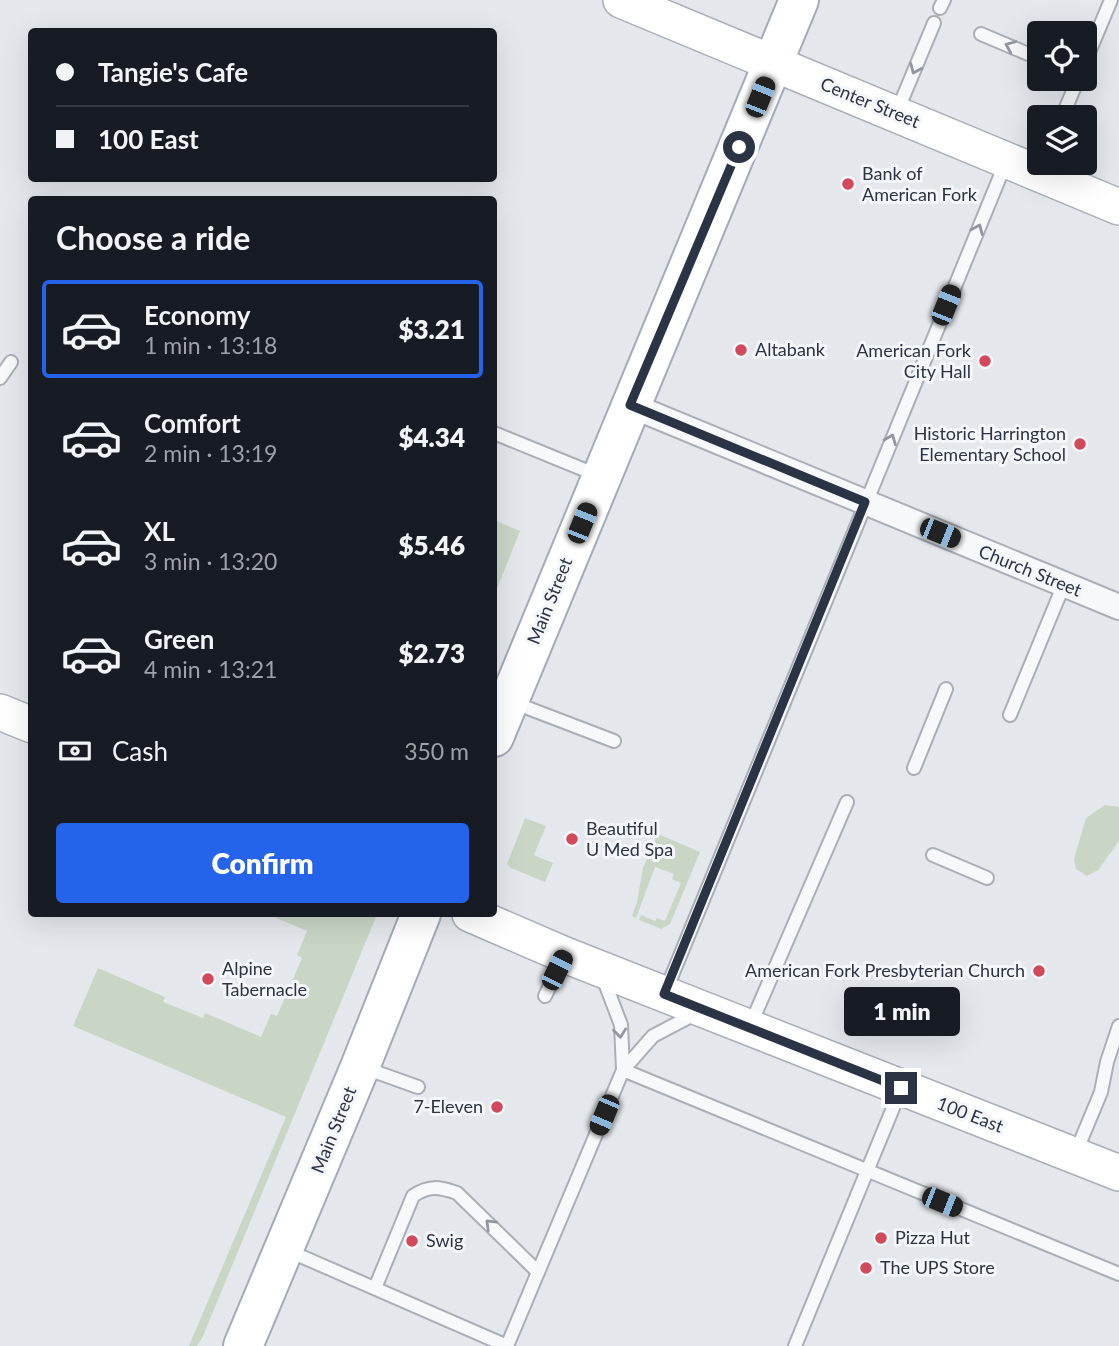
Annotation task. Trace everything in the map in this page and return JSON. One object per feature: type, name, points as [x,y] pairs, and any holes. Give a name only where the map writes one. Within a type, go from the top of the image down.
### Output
[{"type":"main road","name":"Center Street","points":[[621,0],[1007,159],[1027,164]]},
{"type":"main road","name":"Main Street","points":[[497,730],[799,0]]},
{"type":"main road","name":"Center Street","points":[[1056,175],[1119,207]]},
{"type":"main road","points":[[0,712],[28,723]]},
{"type":"main road","name":"Main Street","points":[[243,1346],[420,917]]},
{"type":"main road","name":"100 East","points":[[477,917],[565,955],[1119,1173]]},
{"type":"street","name":"Church Street","points":[[630,405],[1119,607]]},
{"type":"lane","points":[[1097,33],[1111,0]]},
{"type":"lane","points":[[896,114],[934,23]]},
{"type":"lane","points":[[981,34],[1027,53]]},
{"type":"lane","points":[[664,994],[1007,159]]},
{"type":"lane","points":[[0,378],[11,362]]},
{"type":"lane","points":[[497,434],[601,477]]},
{"type":"lane","points":[[1010,715],[1063,584]]},
{"type":"lane","points":[[914,768],[946,689]]},
{"type":"lane","points":[[509,700],[614,741]]},
{"type":"lane","points":[[749,1027],[847,802]]},
{"type":"lane","points":[[933,855],[988,878]]},
{"type":"lane","points":[[545,996],[565,955]]},
{"type":"lane","points":[[600,968],[621,1025],[623,1070]]},
{"type":"lane","points":[[285,1249],[508,1346],[623,1070],[653,1036],[703,1009]]},
{"type":"lane","points":[[1074,1156],[1101,1092],[1107,1062],[1119,1026]]},
{"type":"lane","points":[[360,1067],[418,1087]]},
{"type":"lane","points":[[623,1070],[1119,1274]]},
{"type":"lane","points":[[795,1346],[901,1088]]},
{"type":"lane","points":[[375,1288],[413,1196],[426,1187],[440,1187],[457,1193],[538,1272]]},
{"type":"green space","points":[[497,521],[520,531],[497,588]]},
{"type":"green space","points":[[1105,805],[1119,807],[1119,841],[1098,870],[1087,876],[1076,869],[1074,859],[1086,818]]},
{"type":"green space","points":[[525,818],[546,826],[534,855],[553,863],[545,882],[507,864]]},
{"type":"green space","points":[[658,834],[700,852],[670,924],[661,929],[639,920],[641,915],[655,921],[657,918],[665,921],[681,883],[672,879],[674,874],[655,867],[636,918],[632,916],[643,868]]},
{"type":"green space","points":[[274,917],[376,917],[203,1336],[197,1346],[189,1346],[286,1117],[73,1026],[98,968],[165,997],[163,1002],[203,1018],[205,1013],[261,1037],[271,1014],[277,1016],[302,958],[297,955],[307,931]]},
{"type":"place","name":"Bank of American Fork","points":[[848,184]]},
{"type":"place","name":"Altabank","points":[[741,350]]},
{"type":"place","name":"American Fork City Hall","points":[[985,361]]},
{"type":"place","name":"Historic Harrington Elementary School","points":[[1080,444]]},
{"type":"place","name":"Beautiful U Med Spa","points":[[572,839]]},
{"type":"place","name":"American Fork Presbyterian Church","points":[[1039,971]]},
{"type":"place","name":"Alpine Tabernacle","points":[[208,979]]},
{"type":"place","name":"7-Eleven","points":[[497,1107]]},
{"type":"place","name":"Pizza Hut","points":[[881,1238]]},
{"type":"place","name":"Swig","points":[[412,1241]]},
{"type":"place","name":"The UPS Store","points":[[866,1268]]},
{"type":"route","points":[[739,147],[630,405],[865,502],[664,994],[901,1088]]}]
